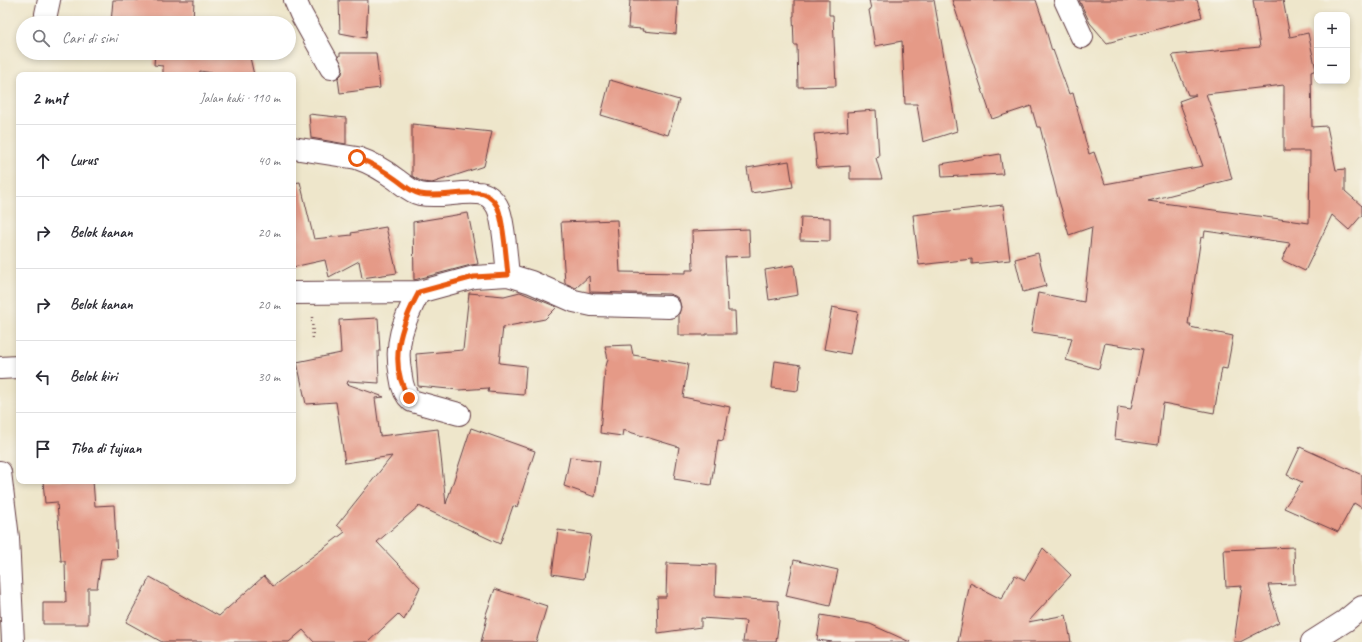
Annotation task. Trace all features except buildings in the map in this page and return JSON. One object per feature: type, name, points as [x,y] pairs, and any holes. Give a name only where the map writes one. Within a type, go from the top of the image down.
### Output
[{"type":"main road","points":[[295,0],[301,14],[331,68]]},
{"type":"main road","points":[[1065,0],[1082,37]]},
{"type":"main road","points":[[296,148],[357,158],[367,161],[419,194],[479,193],[487,196],[494,201],[499,212],[508,275]]},
{"type":"main road","points":[[296,293],[419,292],[474,277],[508,275],[531,282],[574,301],[592,305],[669,307]]},
{"type":"main road","points":[[419,292],[407,315],[400,334],[398,361],[402,383],[405,392],[412,401],[459,414]]},
{"type":"main road","points":[[0,368],[16,367]]},
{"type":"main road","points":[[0,472],[8,538],[13,642]]},
{"type":"main road","points":[[1312,642],[1345,621],[1362,607]]},
{"type":"route","points":[[357,158],[367,161],[380,168],[419,194],[479,193],[487,196],[494,201],[498,208],[500,217],[508,275],[474,277],[419,292],[407,315],[400,334],[398,361],[402,383],[409,398]]}]
